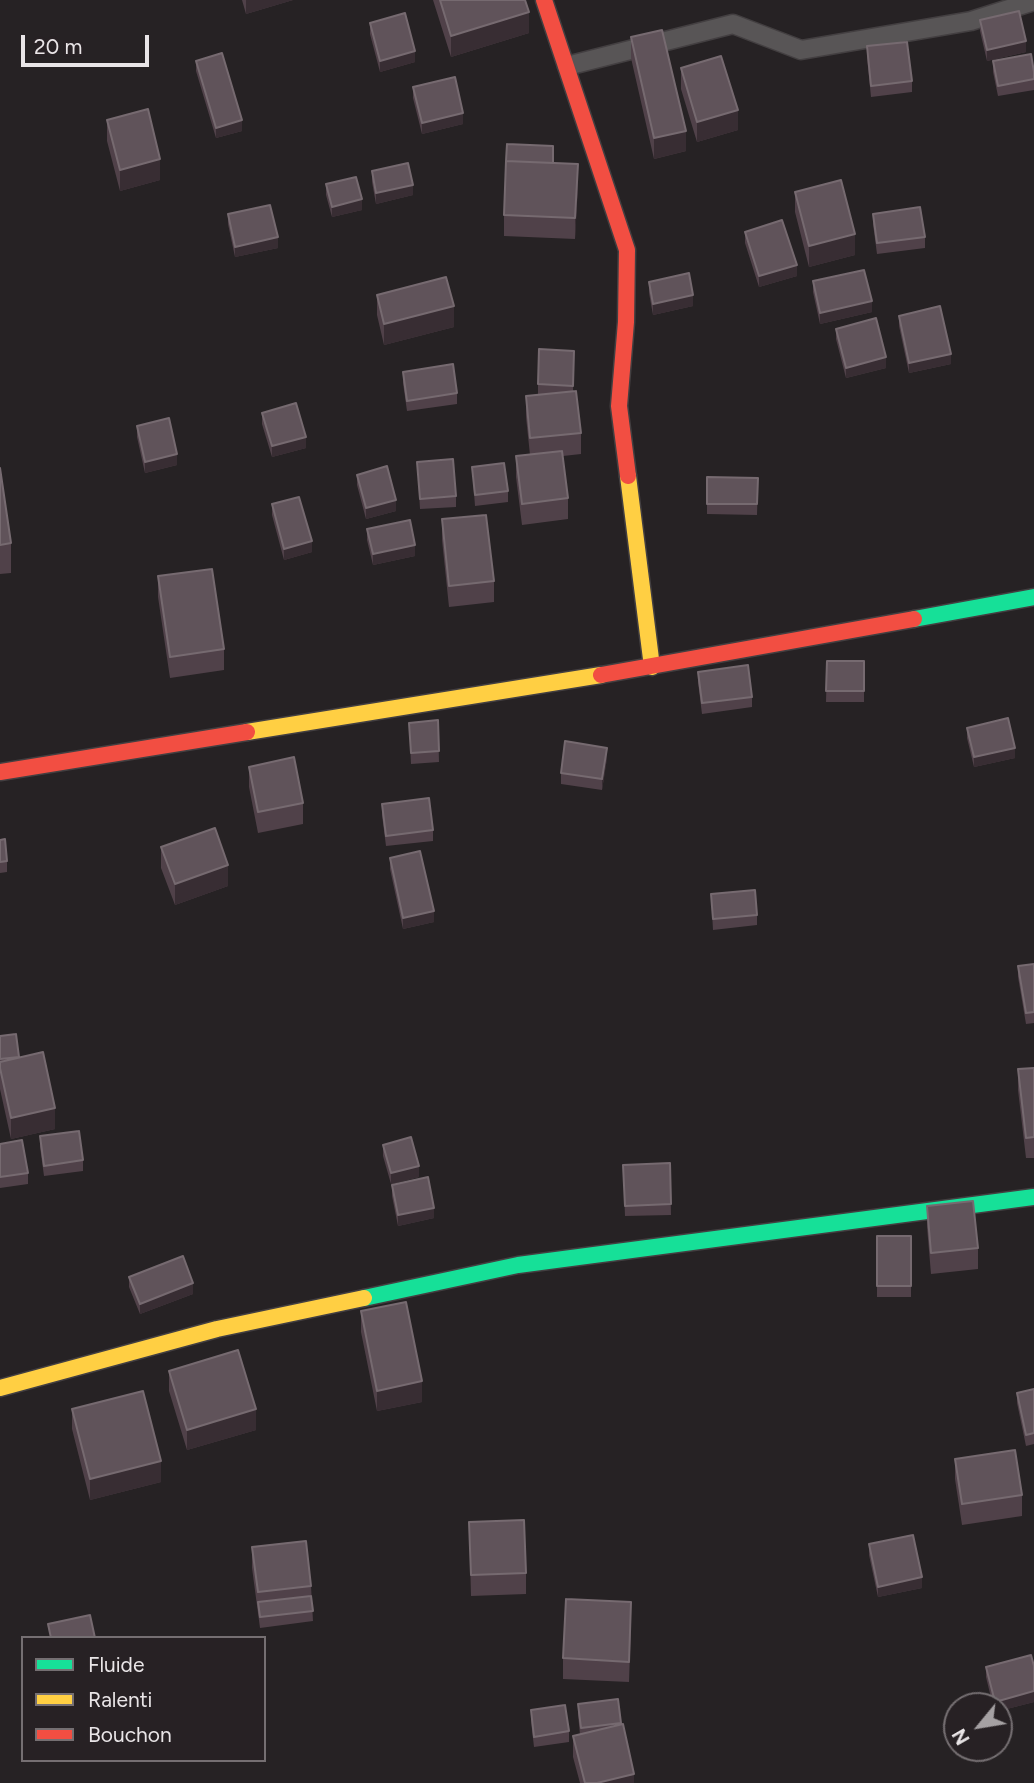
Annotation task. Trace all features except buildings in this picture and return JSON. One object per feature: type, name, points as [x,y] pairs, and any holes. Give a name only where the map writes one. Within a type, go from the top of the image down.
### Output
[{"type":"street","points":[[544,0],[627,250],[626,322],[619,406],[652,667]]},
{"type":"street","points":[[0,772],[652,667],[1034,597]]},
{"type":"street","points":[[0,1388],[217,1329],[518,1265],[1034,1197]]},
{"type":"lane","points":[[567,66],[733,24],[801,50],[971,21],[1034,1]]},
{"type":"traffic: fast","points":[[914,619],[1034,597]]},
{"type":"traffic: fast","points":[[364,1298],[518,1265],[1034,1197]]},
{"type":"traffic: slow","points":[[628,476],[652,667]]},
{"type":"traffic: slow","points":[[247,732],[601,675]]},
{"type":"traffic: slow","points":[[0,1388],[217,1329],[364,1298]]},
{"type":"traffic: jam","points":[[544,0],[627,250],[626,322],[619,406],[628,476]]},
{"type":"traffic: jam","points":[[601,675],[914,619]]},
{"type":"traffic: jam","points":[[0,772],[247,732]]}]
